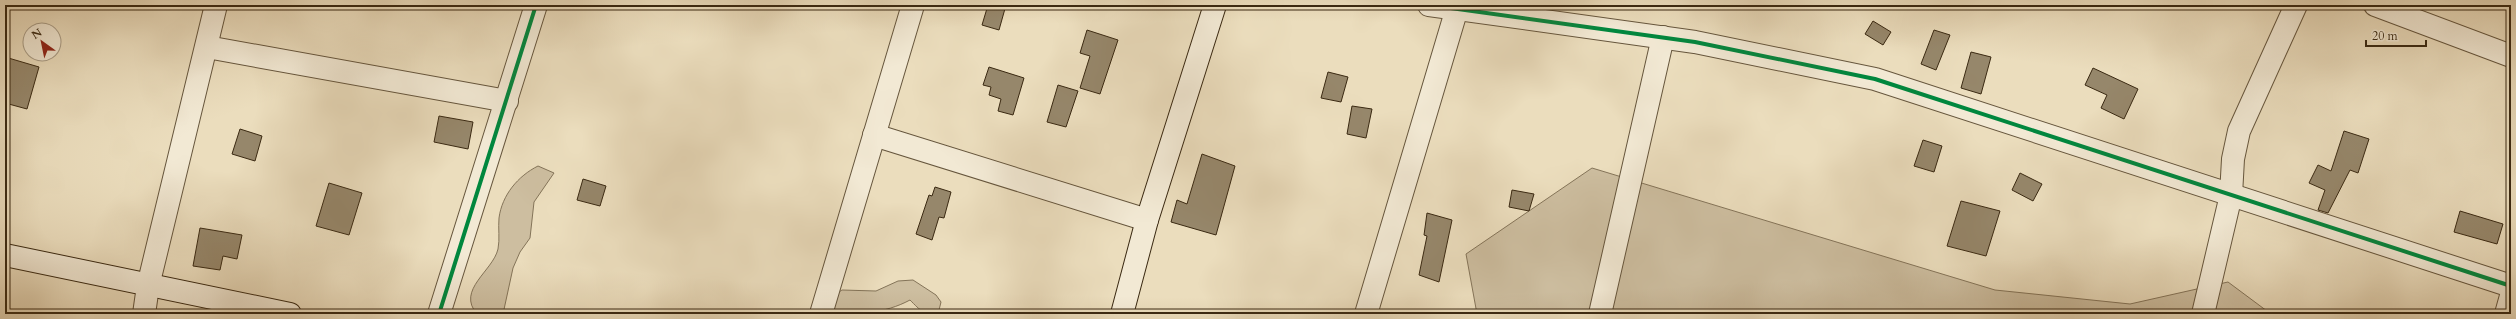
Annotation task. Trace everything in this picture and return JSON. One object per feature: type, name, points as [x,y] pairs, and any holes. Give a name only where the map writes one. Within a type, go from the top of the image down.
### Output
[{"type":"street","points":[[144,314],[148,286],[216,5]]},
{"type":"street","points":[[439,314],[536,5]]},
{"type":"street","points":[[822,314],[913,5]]},
{"type":"street","points":[[1122,314],[1147,220],[1215,5]]},
{"type":"street","points":[[1429,5],[1457,7],[1663,37],[1875,79],[2511,286]]},
{"type":"street","points":[[2203,314],[2231,195],[2233,159],[2239,131],[2296,5]]},
{"type":"street","points":[[2375,5],[2511,56]]},
{"type":"street","points":[[1366,314],[1457,7]]},
{"type":"street","points":[[1600,314],[1663,37]]},
{"type":"street","points":[[207,47],[507,101]]},
{"type":"street","points":[[874,135],[1147,220]]},
{"type":"street","points":[[5,255],[148,286],[290,314]]},
{"type":"street","points":[[2506,314],[2511,296]]},
{"type":"shaded area","points":[[538,166],[554,173],[534,202],[530,238],[520,252],[513,268],[503,314],[477,314],[472,305],[471,297],[473,289],[495,257],[498,249],[499,218],[507,194],[524,175]]},
{"type":"shaded area","points":[[1592,168],[1995,290],[2130,304],[2228,282],[2271,314],[1477,314],[1466,254]]},
{"type":"shaded area","points":[[913,280],[936,295],[941,302],[939,310],[930,313],[923,312],[910,300],[881,311],[829,314],[836,294],[842,290],[876,291],[898,281]]},
{"type":"building","points":[[988,5],[1006,5],[999,30],[982,25]]},
{"type":"building","points":[[1873,21],[1891,32],[1883,45],[1865,34]]},
{"type":"building","points":[[1087,30],[1118,40],[1100,94],[1080,88],[1090,56],[1080,53]]},
{"type":"building","points":[[1934,30],[1950,35],[1936,70],[1921,64]]},
{"type":"building","points":[[1971,52],[1991,57],[1981,94],[1961,88]]},
{"type":"building","points":[[5,57],[39,67],[27,109],[5,103]]},
{"type":"building","points":[[989,67],[1024,78],[1013,115],[998,111],[1001,99],[989,95],[991,87],[983,85]]},
{"type":"building","points":[[2093,68],[2138,89],[2124,119],[2101,108],[2107,95],[2085,85]]},
{"type":"building","points":[[1328,72],[1348,77],[1341,102],[1321,98]]},
{"type":"building","points":[[1058,85],[1078,91],[1066,127],[1047,122]]},
{"type":"building","points":[[1352,106],[1372,109],[1366,138],[1347,134]]},
{"type":"building","points":[[439,116],[473,122],[468,149],[434,142]]},
{"type":"building","points":[[240,129],[262,136],[255,161],[232,154]]},
{"type":"building","points":[[2344,131],[2369,139],[2358,173],[2350,170],[2328,213],[2318,210],[2325,190],[2309,183],[2318,165],[2331,171]]},
{"type":"building","points":[[1923,140],[1942,146],[1934,172],[1914,166]]},
{"type":"building","points":[[1202,154],[1235,166],[1216,235],[1171,222],[1177,200],[1187,204]]},
{"type":"building","points":[[2020,173],[2042,184],[2033,201],[2012,190]]},
{"type":"building","points":[[583,179],[606,186],[600,206],[577,200]]},
{"type":"building","points":[[329,183],[362,193],[349,235],[316,226]]},
{"type":"building","points":[[935,187],[951,192],[944,218],[939,217],[932,240],[916,234],[929,195],[932,196]]},
{"type":"building","points":[[1512,190],[1534,194],[1529,211],[1509,207]]},
{"type":"building","points":[[1961,201],[2000,211],[1986,256],[1947,246]]},
{"type":"building","points":[[2460,211],[2503,224],[2497,244],[2454,232]]},
{"type":"building","points":[[1427,213],[1452,220],[1439,282],[1419,275],[1427,236],[1424,235]]},
{"type":"building","points":[[200,228],[242,235],[237,259],[223,256],[220,270],[193,266]]},
{"type":"cycle path","points":[[439,314],[536,5]]},
{"type":"cycle path","points":[[1429,5],[1695,42],[1875,79],[2511,286]]}]
